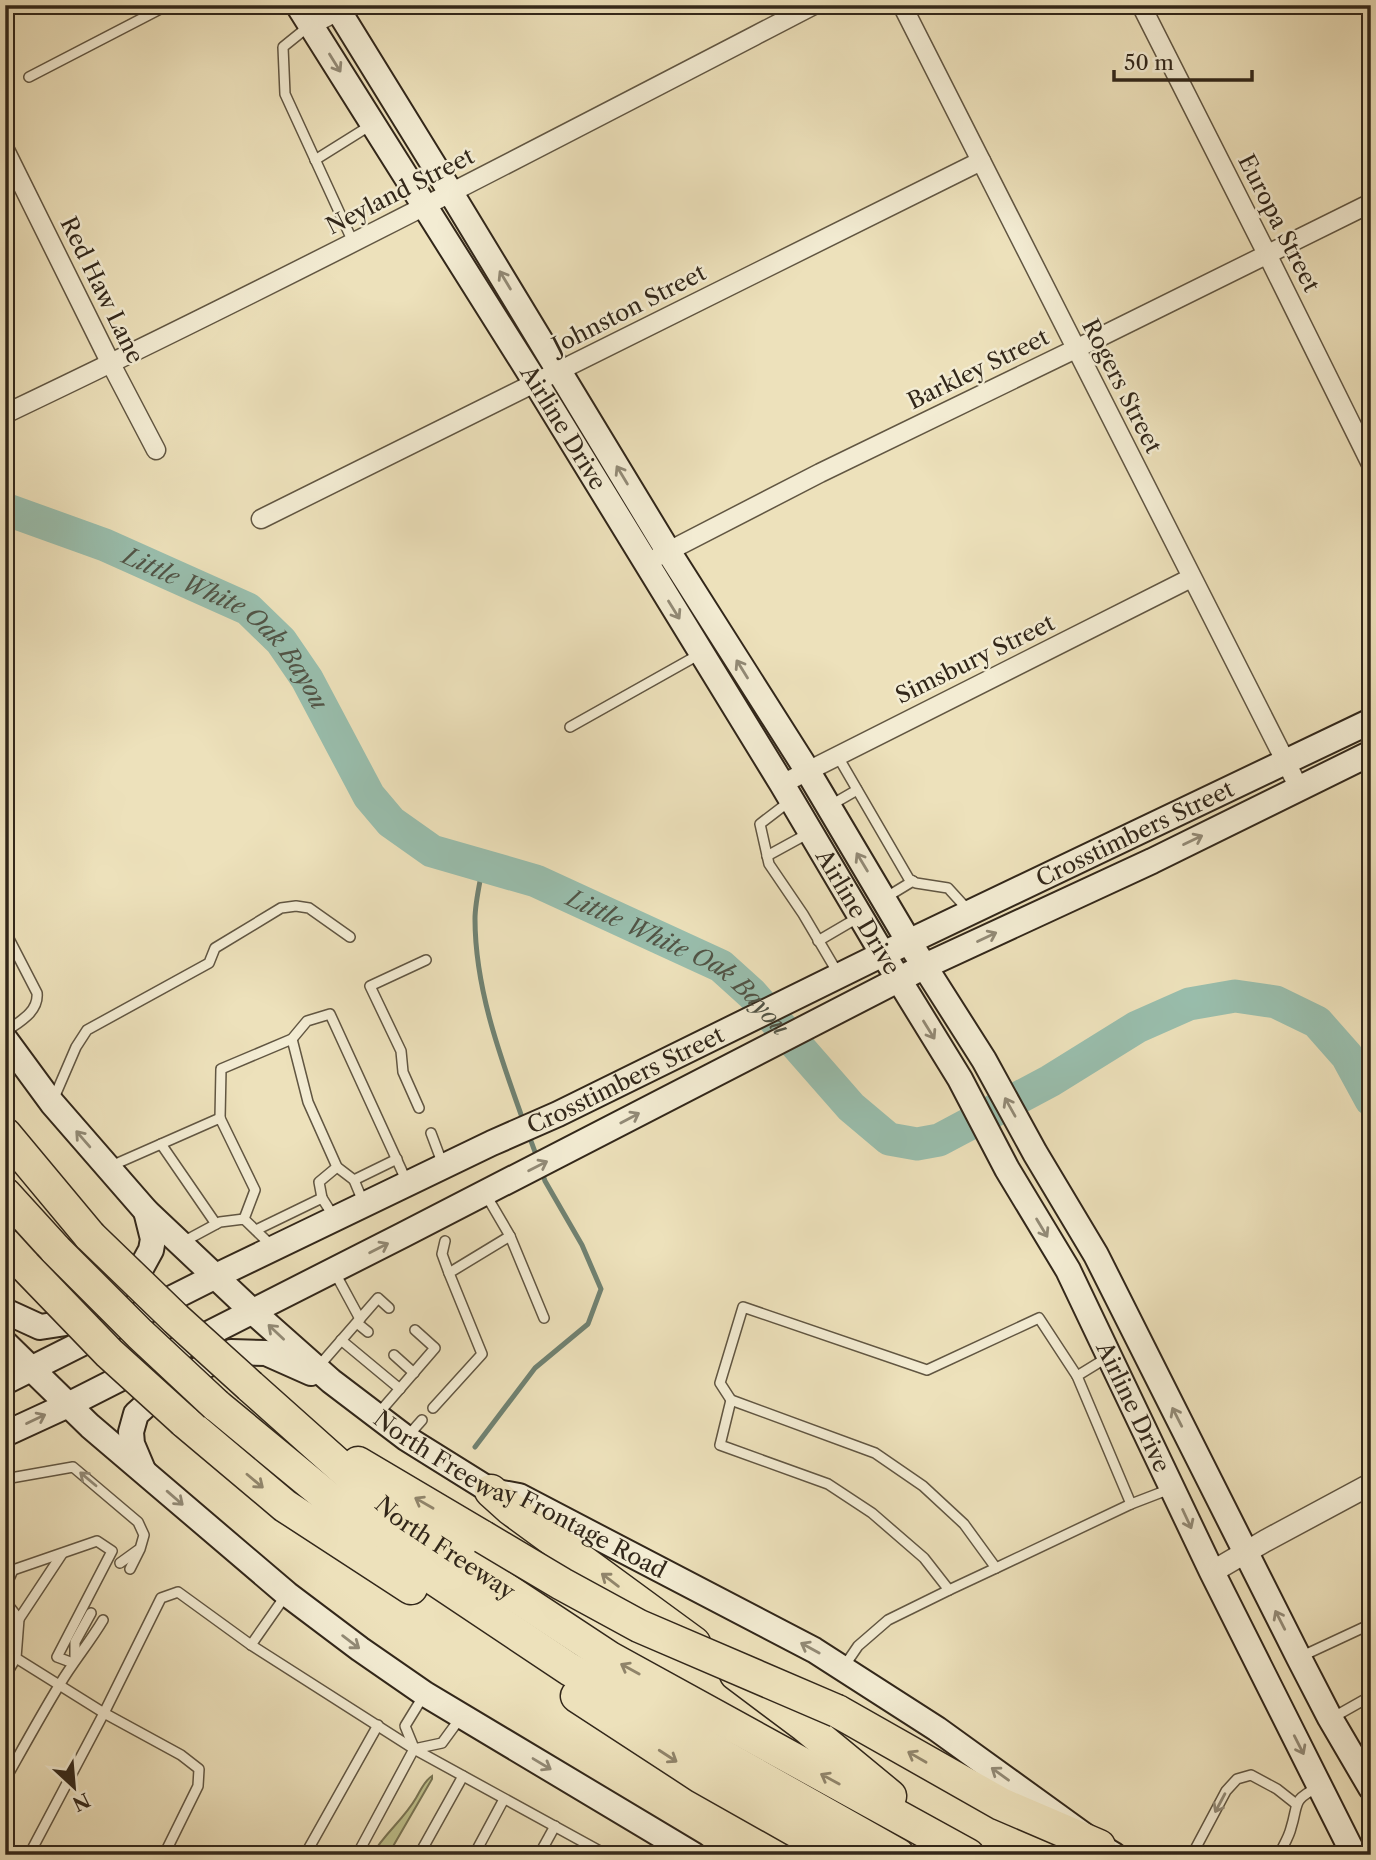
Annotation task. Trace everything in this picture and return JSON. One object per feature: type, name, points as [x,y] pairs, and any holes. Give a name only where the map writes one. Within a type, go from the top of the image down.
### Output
[{"type":"highway","name":"North Freeway","points":[[5,1134],[90,1236],[176,1319],[399,1519],[610,1658],[961,1851]]},
{"type":"highway","name":"North Freeway","points":[[5,1194],[56,1250],[216,1405],[394,1552],[569,1670],[898,1855]]},
{"type":"highway","points":[[15,1255],[109,1353],[184,1421],[285,1506],[701,1777],[839,1855]]},
{"type":"highway","points":[[282,1416],[387,1482],[639,1626],[837,1711],[1002,1804],[1107,1850]]},
{"type":"highway","points":[[491,1490],[511,1509],[804,1725],[961,1851]]},
{"type":"highway","points":[[701,1777],[799,1855]]},
{"type":"main road","name":"Airline Drive","points":[[342,7],[451,193],[668,551],[807,770],[909,942],[984,1060],[1096,1255],[1299,1658],[1371,1788]]},
{"type":"main road","name":"Airline Drive","points":[[305,15],[536,383],[960,1079],[1007,1169],[1068,1270],[1212,1572],[1354,1855]]},
{"type":"main road","name":"Crosstimbers Street","points":[[5,1382],[275,1248],[329,1208],[364,1205],[1371,721]]},
{"type":"main road","name":"Crosstimbers Street","points":[[5,1434],[68,1405],[334,1270],[925,966],[1152,861],[1371,753]]},
{"type":"main road","points":[[1137,834],[1152,861]]},
{"type":"main road","name":"North Freeway Frontage Road","points":[[5,1039],[52,1103],[146,1211],[252,1311],[324,1375],[376,1416],[414,1429],[491,1490],[519,1496],[791,1638],[843,1668],[937,1729],[1107,1850]]},
{"type":"main road","points":[[643,1072],[659,1103]]},
{"type":"main road","points":[[443,1167],[459,1205]]},
{"type":"main road","points":[[5,1311],[40,1327],[66,1323],[139,1272],[151,1250],[153,1239],[146,1211]]},
{"type":"main road","points":[[1068,1270],[1096,1255]]},
{"type":"main road","points":[[5,1343],[68,1405],[287,1594],[425,1694],[694,1855]]},
{"type":"main road","points":[[143,1471],[132,1444],[131,1432],[135,1414],[166,1387],[230,1352],[265,1353],[324,1375]]},
{"type":"main road","points":[[1285,1718],[1326,1710]]},
{"type":"street","name":"Neyland Street","points":[[5,414],[111,364],[451,193],[814,5]]},
{"type":"street","name":"Rogers Street","points":[[902,5],[1299,788]]},
{"type":"street","name":"Europa Street","points":[[1141,5],[1371,464]]},
{"type":"street","points":[[305,15],[342,7]]},
{"type":"street","name":"Red Haw Lane","points":[[5,150],[156,450]]},
{"type":"street","name":"Johnston Street","points":[[261,519],[981,160]]},
{"type":"street","name":"Barkley Street","points":[[647,565],[668,551],[832,467],[1371,203]]},
{"type":"street","name":"Simsbury Street","points":[[787,792],[807,770],[1191,578]]},
{"type":"street","points":[[1212,1572],[1371,1484]]},
{"type":"lane","points":[[29,77],[168,5]]},
{"type":"lane","points":[[305,15],[283,47],[285,94],[353,242]]},
{"type":"lane","points":[[315,159],[373,124]]},
{"type":"lane","points":[[570,727],[701,653]]},
{"type":"lane","points":[[837,755],[909,879],[948,888],[971,913]]},
{"type":"lane","points":[[828,807],[857,790]]},
{"type":"lane","points":[[787,792],[760,824],[769,864],[803,914],[839,976]]},
{"type":"lane","points":[[767,856],[811,832]]},
{"type":"lane","points":[[884,899],[913,881]]},
{"type":"lane","points":[[52,1103],[76,1046],[87,1030],[209,963],[215,948],[281,908],[309,908],[350,937]]},
{"type":"lane","points":[[818,941],[860,916]]},
{"type":"lane","points":[[5,931],[37,993],[33,1010],[5,1032]]},
{"type":"lane","points":[[419,1108],[403,1072],[401,1051],[370,986],[426,960]]},
{"type":"lane","points":[[244,1219],[255,1190],[220,1118],[221,1069],[292,1039],[307,1021],[330,1014],[408,1184]]},
{"type":"lane","points":[[292,1039],[308,1102],[337,1167],[354,1181],[364,1205]]},
{"type":"lane","points":[[108,1167],[220,1118]]},
{"type":"lane","points":[[431,1133],[443,1167]]},
{"type":"lane","points":[[161,1144],[216,1224]]},
{"type":"lane","points":[[354,1181],[397,1158]]},
{"type":"lane","points":[[256,1230],[329,1208],[319,1182],[337,1167]]},
{"type":"lane","points":[[496,1187],[510,1236],[544,1318]]},
{"type":"lane","points":[[181,1243],[216,1224],[244,1219]]},
{"type":"lane","points":[[244,1219],[275,1248]]},
{"type":"lane","points":[[449,1273],[510,1236]]},
{"type":"lane","points":[[433,1408],[482,1354],[442,1255],[445,1241]]},
{"type":"lane","points":[[334,1270],[359,1321],[368,1332]]},
{"type":"lane","points":[[324,1375],[341,1340],[378,1298],[389,1308]]},
{"type":"lane","points":[[996,1568],[964,1524],[923,1486],[876,1452],[731,1400],[720,1383],[743,1307],[927,1370],[1039,1318],[1077,1377],[1131,1504]]},
{"type":"lane","points":[[376,1416],[435,1348],[415,1330]]},
{"type":"lane","points":[[341,1340],[400,1389]]},
{"type":"lane","points":[[394,1354],[414,1373]]},
{"type":"lane","points":[[1077,1377],[1109,1356]]},
{"type":"lane","points":[[731,1400],[720,1446],[828,1484],[872,1513],[924,1558],[949,1590]]},
{"type":"lane","points":[[5,1479],[73,1467],[138,1522],[144,1535],[130,1569]]},
{"type":"lane","points":[[843,1668],[858,1646],[888,1620],[1131,1504],[1172,1488]]},
{"type":"lane","points":[[5,1588],[9,1569],[97,1541],[112,1551],[57,1657],[74,1662]]},
{"type":"lane","points":[[120,1563],[140,1549]]},
{"type":"lane","points":[[5,1676],[16,1658],[19,1619],[62,1554]]},
{"type":"lane","points":[[29,1855],[161,1598],[178,1592],[251,1645],[414,1749],[607,1855]]},
{"type":"lane","points":[[251,1645],[287,1594]]},
{"type":"lane","points":[[5,1601],[19,1619]]},
{"type":"lane","points":[[74,1662],[75,1642],[91,1613]]},
{"type":"lane","points":[[5,1780],[59,1685],[103,1620]]},
{"type":"lane","points":[[1299,1658],[1371,1624]]},
{"type":"lane","points":[[16,1658],[104,1713],[181,1755],[199,1769],[198,1786],[163,1855]]},
{"type":"lane","points":[[414,1749],[405,1726],[425,1694]]},
{"type":"lane","points":[[1326,1710],[1371,1696]]},
{"type":"lane","points":[[357,1855],[414,1749],[442,1743],[461,1716]]},
{"type":"lane","points":[[305,1855],[378,1725]]},
{"type":"lane","points":[[419,1855],[463,1776]]},
{"type":"lane","points":[[1192,1855],[1226,1791],[1237,1779],[1251,1776],[1277,1789],[1296,1804]]},
{"type":"lane","points":[[1279,1855],[1291,1829],[1296,1804],[1320,1786]]},
{"type":"lane","points":[[474,1855],[504,1799]]},
{"type":"lane","points":[[539,1855],[555,1826]]},
{"type":"green space","points":[[432,1776],[388,1855],[372,1855],[411,1806]]},
{"type":"waterway","name":"Little White Oak Bayou","points":[[5,509],[105,545],[248,609],[281,641],[307,679],[369,796],[391,822],[432,851],[536,881],[721,966],[752,994],[851,1107],[889,1139],[917,1144],[939,1140],[1050,1081],[1137,1027],[1189,1004],[1235,996],[1276,1002],[1317,1022],[1347,1056],[1371,1100]]},
{"type":"waterway","points":[[483,865],[475,913],[479,971],[490,1021],[523,1120]]},
{"type":"waterway","points":[[528,1133],[538,1160]]},
{"type":"waterway","points":[[475,1447],[535,1368],[588,1324],[601,1289],[582,1245],[542,1172]]}]
